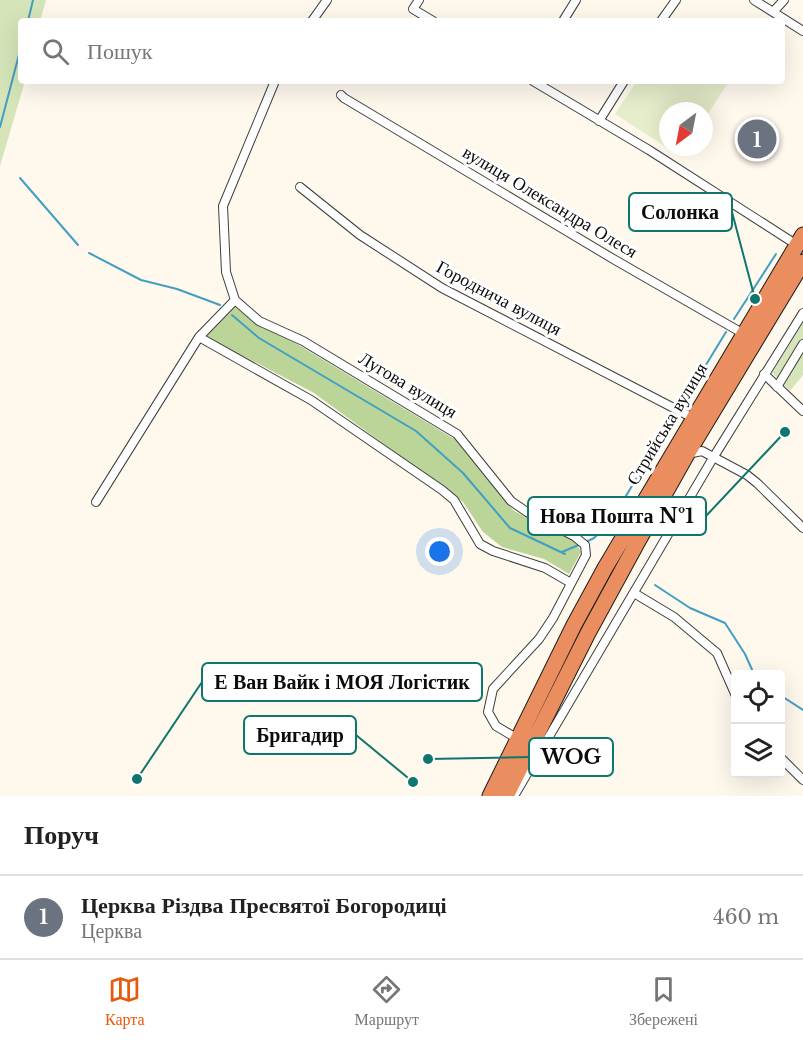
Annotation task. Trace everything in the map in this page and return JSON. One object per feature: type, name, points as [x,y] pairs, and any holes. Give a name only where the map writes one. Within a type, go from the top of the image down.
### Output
[{"type":"highway","name":"Стрийська вулиця","points":[[490,796],[684,412],[744,334],[800,240]]},
{"type":"highway","name":"Стрийська вулиця","points":[[514,795],[588,633],[687,454],[803,262]]},
{"type":"street","points":[[314,18],[327,0]]},
{"type":"street","points":[[419,0],[413,9],[428,18]]},
{"type":"street","points":[[565,18],[576,0]]},
{"type":"street","points":[[663,18],[676,0]]},
{"type":"street","points":[[754,0],[782,18]]},
{"type":"street","points":[[773,12],[784,0]]},
{"type":"street","points":[[785,20],[803,32]]},
{"type":"street","points":[[96,502],[199,338],[235,300],[226,272],[223,206],[274,84]]},
{"type":"street","points":[[538,84],[800,240]]},
{"type":"street","points":[[599,121],[622,84]]},
{"type":"street","name":"вулиця Олександра Олеся","points":[[341,95],[615,260],[744,334]]},
{"type":"street","name":"Городнича вулиця","points":[[300,187],[360,235],[442,288],[684,412]]},
{"type":"street","name":"Лугова вулиця","points":[[235,300],[259,321],[303,341],[457,434],[511,501],[527,512],[574,536],[585,545],[586,555],[554,618],[539,639],[493,689],[488,712],[496,726],[518,739]]},
{"type":"street","points":[[514,795],[634,593],[710,456],[803,313]]},
{"type":"street","points":[[199,338],[311,400],[442,490],[454,500],[480,544],[493,551],[545,568],[571,583]]},
{"type":"street","points":[[777,387],[803,344]]},
{"type":"street","points":[[764,374],[803,411]]},
{"type":"street","points":[[701,431],[701,444],[710,456]]},
{"type":"street","points":[[687,454],[698,450],[754,480],[803,528]]},
{"type":"street","points":[[634,593],[674,617],[717,653],[731,686]]},
{"type":"street","points":[[785,762],[803,780]]},
{"type":"green space","points":[[0,0],[46,0],[41,18],[18,18],[18,84],[24,84],[0,166]]},
{"type":"green space","points":[[635,84],[727,84],[713,106],[713,102],[659,102],[659,142],[615,114]]},
{"type":"green space","points":[[235,307],[256,324],[297,344],[456,440],[514,511],[575,541],[581,552],[569,574],[544,559],[502,547],[483,532],[463,502],[314,393],[205,336]]},
{"type":"green space","points":[[803,323],[803,375],[790,391],[772,373]]},
{"type":"waterway","points":[[29,18],[33,0]]},
{"type":"waterway","points":[[0,127],[18,58]]},
{"type":"waterway","points":[[20,178],[78,245]]},
{"type":"waterway","points":[[89,253],[141,280],[177,289],[220,305]]},
{"type":"waterway","points":[[734,319],[776,254]]},
{"type":"waterway","points":[[232,315],[259,338],[416,431],[463,473],[510,528],[565,554]]},
{"type":"waterway","points":[[586,542],[594,538],[610,522],[726,332]]},
{"type":"waterway","points":[[562,552],[581,544]]},
{"type":"waterway","points":[[655,585],[690,608],[725,623],[752,670]]},
{"type":"waterway","points":[[785,698],[803,710]]},
{"type":"place","name":"Церква Різдва Пресвятої Богородиці","points":[[757,139]]},
{"type":"place","name":"Солонка","points":[[755,299]]},
{"type":"place","name":"Нова Пошта №1","points":[[785,432]]},
{"type":"place","name":"WOG","points":[[428,759]]},
{"type":"place","name":"Е Ван Вайк і МОЯ Логістик","points":[[137,779]]},
{"type":"place","name":"Бригадир","points":[[413,782]]}]
